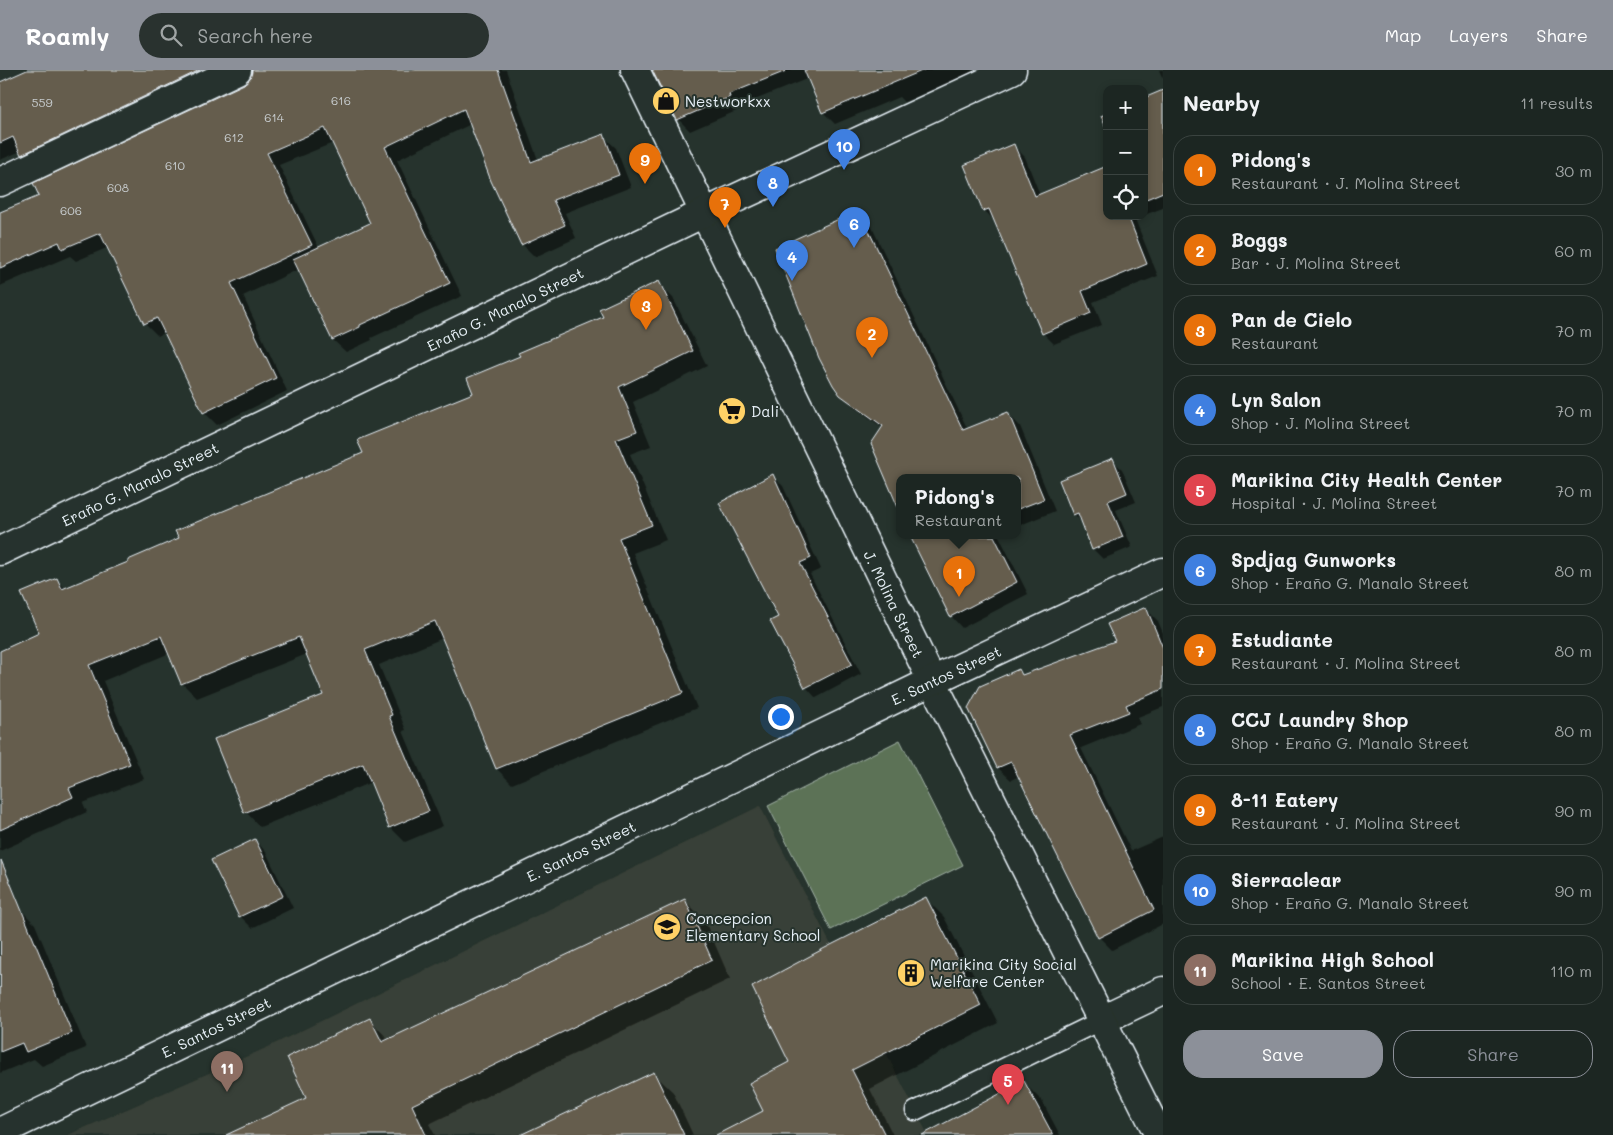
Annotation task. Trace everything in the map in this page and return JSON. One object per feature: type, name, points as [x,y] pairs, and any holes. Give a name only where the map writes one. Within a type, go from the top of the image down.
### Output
[{"type":"street","points":[[0,182],[237,70]]},
{"type":"street","name":"J. Molina Street","points":[[634,70],[932,681],[1158,1135]]},
{"type":"street","name":"Eraño G. Manalo Street","points":[[0,550],[704,213],[1012,70]]},
{"type":"street","name":"E. Santos Street","points":[[0,1132],[932,681],[1163,572]]},
{"type":"street","points":[[1102,1020],[1163,990]]},
{"type":"lane","points":[[915,1111],[1102,1020]]},
{"type":"shaded area","name":"Concepcion Elementary School","points":[[760,806],[928,1135],[68,1135],[266,1048]]},
{"type":"green space","points":[[900,740],[963,865],[831,930],[768,806]]},
{"type":"building","points":[[27,70],[200,70],[21,155],[13,137],[0,143],[0,82]]},
{"type":"building","points":[[252,70],[498,70],[531,162],[604,134],[619,175],[553,200],[565,225],[521,245],[491,181],[464,109],[385,147],[450,283],[332,340],[293,259],[370,223],[325,128],[267,153],[312,245],[231,283],[276,378],[203,413],[157,318],[144,324],[100,233],[62,249],[59,242],[0,268],[0,212],[39,196],[33,183],[244,84],[250,78]]},
{"type":"building","points":[[652,70],[786,71],[729,94],[730,97],[677,120]]},
{"type":"building","points":[[804,70],[924,70],[822,113]]},
{"type":"building","points":[[1163,90],[1163,192],[1148,198],[1148,130],[1148,96]]},
{"type":"building","points":[[1014,144],[1035,196],[1103,168],[1103,220],[1130,220],[1147,264],[1082,291],[1091,313],[1042,334],[989,209],[983,211],[964,165]]},
{"type":"building","points":[[859,210],[963,430],[1008,412],[1044,499],[1021,508],[1021,474],[896,474],[896,503],[871,444],[883,426],[840,395],[833,385],[819,358],[775,248]]},
{"type":"building","points":[[659,281],[693,351],[619,387],[637,431],[616,439],[652,525],[619,538],[683,693],[496,769],[435,621],[365,650],[392,715],[389,716],[429,811],[389,828],[363,764],[244,813],[214,739],[323,695],[299,637],[181,684],[161,636],[89,665],[130,764],[69,788],[73,797],[0,830],[0,651],[39,633],[21,593],[57,578],[62,589],[128,562],[128,560],[179,538],[175,531],[363,453],[357,440],[473,393],[467,378],[520,356],[518,353],[603,317],[599,309]]},
{"type":"building","points":[[1113,458],[1127,493],[1108,501],[1123,537],[1092,550],[1078,513],[1073,515],[1059,480]]},
{"type":"building","points":[[773,474],[811,558],[800,563],[852,664],[805,688],[770,621],[778,617],[719,503]]},
{"type":"building","points":[[911,539],[996,539],[1017,582],[950,617]]},
{"type":"building","points":[[1146,607],[1163,648],[1163,689],[1126,705],[1129,712],[1070,735],[1154,910],[1098,938],[1011,762],[997,768],[968,708],[980,686],[1019,669],[1022,675],[1115,641],[1107,624]]},
{"type":"building","points":[[255,839],[283,896],[239,917],[211,860]]},
{"type":"building","points":[[1,860],[72,1033],[26,1052],[22,1043],[0,1052]]},
{"type":"building","points":[[926,897],[981,1005],[852,1070],[885,1135],[716,1135],[763,1111],[749,1083],[789,1062],[752,987]]},
{"type":"building","points":[[685,899],[712,960],[412,1105],[426,1135],[226,1135],[306,1098],[287,1057],[370,1018],[382,1042]]},
{"type":"building","points":[[654,1072],[684,1135],[520,1135]]},
{"type":"building","points":[[1024,1081],[1053,1135],[922,1135]]},
{"type":"place","name":"Nestworkxx","points":[[666,101]]},
{"type":"place","name":"Sierraclear","points":[[844,170]]},
{"type":"place","name":"8-11 Eatery","points":[[645,184]]},
{"type":"place","name":"CCJ Laundry Shop","points":[[773,207]]},
{"type":"place","name":"Estudiante","points":[[725,228]]},
{"type":"place","name":"Spdjag Gunworks","points":[[854,248]]},
{"type":"place","name":"Lyn Salon","points":[[792,281]]},
{"type":"place","name":"Pan de Cielo","points":[[646,330]]},
{"type":"place","name":"Boggs","points":[[872,358]]},
{"type":"place","name":"Dali","points":[[732,411]]},
{"type":"place","name":"Pidong's","points":[[959,597]]},
{"type":"place","name":"Concepcion Elementary School","points":[[667,927]]},
{"type":"place","name":"Marikina City Social Welfare Center","points":[[911,973]]},
{"type":"place","name":"Marikina High School","points":[[227,1092]]},
{"type":"place","name":"Marikina City Health Center","points":[[1008,1105]]}]
